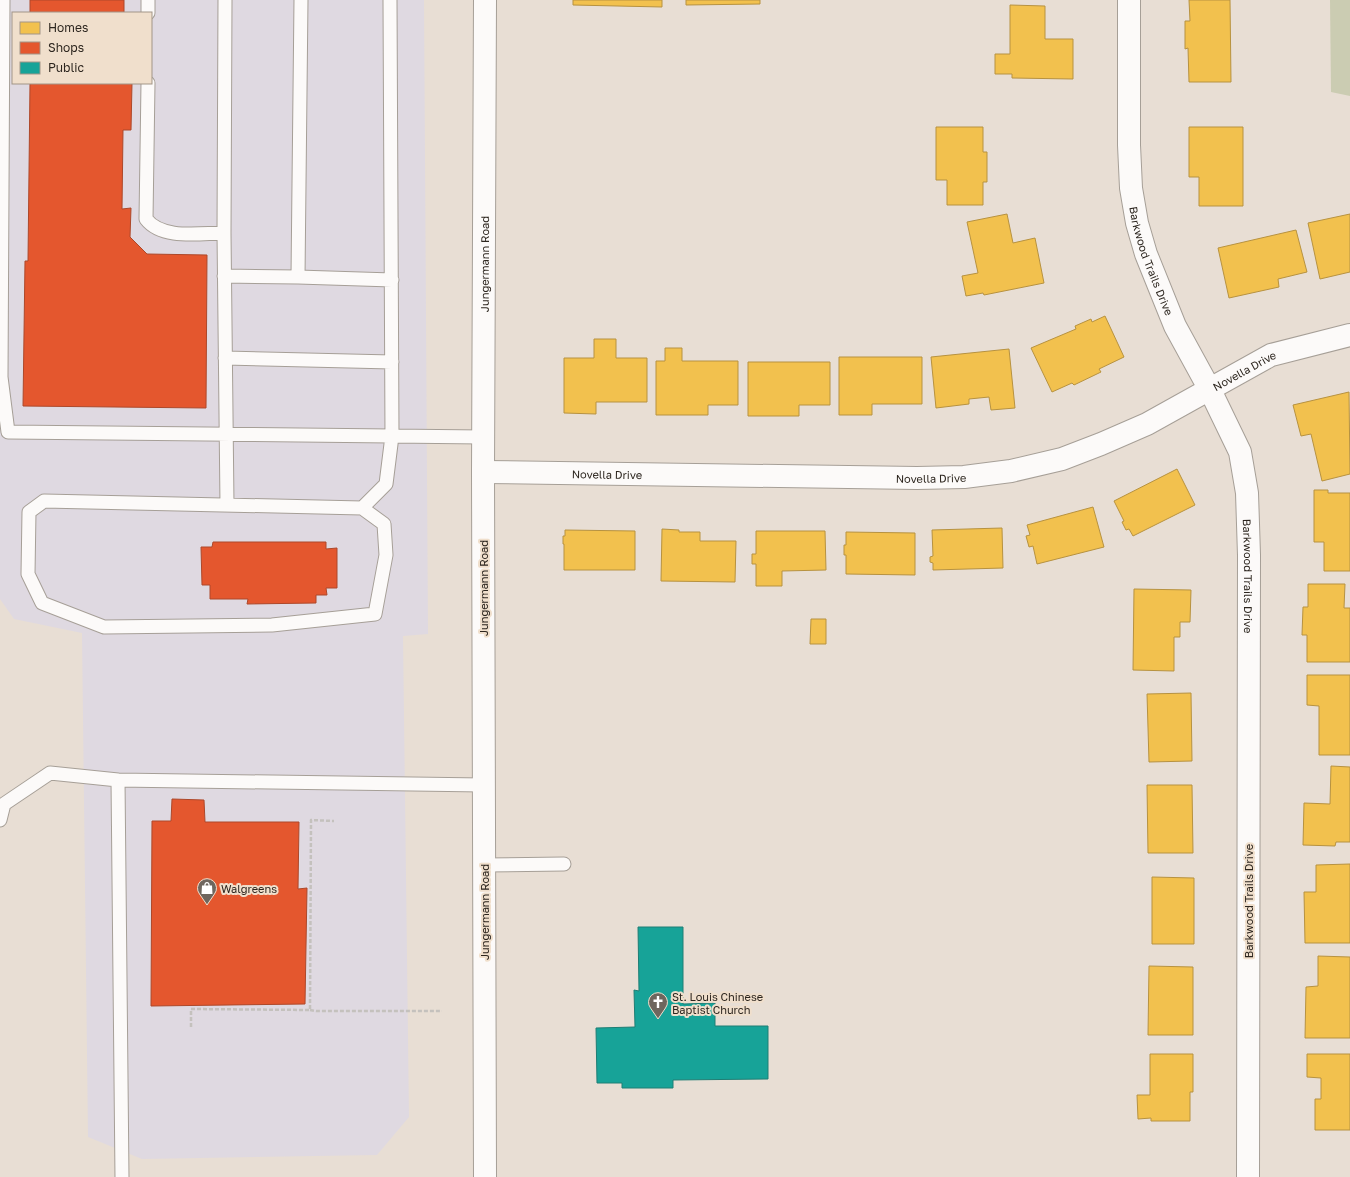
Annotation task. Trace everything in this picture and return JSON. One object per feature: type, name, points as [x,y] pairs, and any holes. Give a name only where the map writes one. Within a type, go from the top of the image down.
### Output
[{"type":"street","name":"Jungermann Road","points":[[485,0],[482,472],[485,1177]]},
{"type":"street","name":"Barkwood Trails Drive","points":[[1129,0],[1131,188],[1137,223],[1146,254],[1175,326],[1210,390],[1240,452],[1247,493],[1249,555],[1248,1177]]},
{"type":"street","name":"Novella Drive","points":[[482,472],[917,478],[964,477],[1011,471],[1062,459],[1147,424],[1271,355],[1350,335]]},
{"type":"lane","points":[[3,0],[2,377],[8,432],[483,437]]},
{"type":"lane","points":[[148,0],[148,12]]},
{"type":"lane","points":[[225,0],[224,276],[227,505]]},
{"type":"lane","points":[[298,277],[301,0]]},
{"type":"lane","points":[[362,508],[386,484],[392,436],[390,0]]},
{"type":"lane","points":[[148,84],[146,219],[159,229],[173,233],[224,233]]},
{"type":"lane","points":[[224,276],[392,280]]},
{"type":"lane","points":[[225,358],[392,362]]},
{"type":"lane","points":[[44,501],[227,505],[362,508],[384,524],[386,555],[376,614],[272,625],[104,627],[42,603],[28,574],[29,512],[44,501]]},
{"type":"lane","points":[[0,820],[4,804],[50,773],[118,780],[483,785]]},
{"type":"lane","points":[[118,780],[122,1177]]},
{"type":"lane","points":[[483,865],[564,864]]},
{"type":"path","points":[[310,1010],[311,820],[334,821]]},
{"type":"path","points":[[191,1027],[191,1009],[442,1011]]},
{"type":"shaded area","points":[[0,0],[424,0],[428,634],[403,636],[409,1117],[377,1155],[142,1159],[88,1137],[82,633],[14,619],[0,599]]},
{"type":"green space","points":[[1330,0],[1350,0],[1350,96],[1331,92]]},
{"type":"building: Homes","points":[[573,0],[662,0],[662,7],[573,5]]},
{"type":"building: Homes","points":[[686,0],[760,0],[760,4],[686,5]]},
{"type":"building: Homes","points":[[1189,0],[1230,0],[1231,82],[1189,82],[1188,48],[1185,49],[1185,21],[1190,21]]},
{"type":"building: Homes","points":[[1010,5],[1045,6],[1045,39],[1073,39],[1073,79],[1012,78],[1012,74],[995,74],[995,54],[1010,54]]},
{"type":"building: Homes","points":[[936,127],[983,127],[983,152],[987,152],[987,182],[983,182],[983,205],[947,205],[947,180],[936,180]]},
{"type":"building: Homes","points":[[1189,127],[1243,127],[1243,206],[1199,206],[1199,177],[1189,177]]},
{"type":"building: Homes","points":[[1007,214],[1013,243],[1035,238],[1044,283],[984,295],[983,293],[966,296],[962,276],[978,273],[967,222]]},
{"type":"building: Homes","points":[[1350,214],[1350,272],[1320,279],[1308,223]]},
{"type":"building: Homes","points":[[1296,230],[1307,272],[1278,279],[1279,287],[1229,298],[1218,248]]},
{"type":"building: Homes","points":[[1105,316],[1124,357],[1099,369],[1101,372],[1074,385],[1072,383],[1052,392],[1031,348],[1076,329],[1075,326],[1091,319],[1092,322]]},
{"type":"building: Homes","points":[[594,339],[616,339],[616,358],[647,358],[647,402],[596,402],[596,414],[564,413],[564,358],[594,358]]},
{"type":"building: Homes","points":[[665,348],[682,348],[682,361],[738,361],[738,405],[708,405],[708,415],[656,415],[656,361],[665,361]]},
{"type":"building: Homes","points":[[1009,349],[1015,408],[991,410],[989,397],[969,399],[969,404],[936,408],[931,357]]},
{"type":"building: Homes","points":[[839,357],[922,357],[922,404],[872,404],[872,415],[839,415]]},
{"type":"building: Homes","points":[[748,362],[830,362],[830,405],[799,405],[799,416],[748,416]]},
{"type":"building: Homes","points":[[1349,392],[1350,474],[1322,481],[1311,434],[1301,436],[1293,405]]},
{"type":"building: Homes","points":[[1177,469],[1195,505],[1133,536],[1129,529],[1126,530],[1122,522],[1124,521],[1114,501]]},
{"type":"building: Homes","points":[[1314,490],[1328,490],[1328,493],[1350,493],[1350,571],[1324,571],[1324,542],[1314,542]]},
{"type":"building: Homes","points":[[1093,507],[1104,547],[1037,564],[1033,546],[1029,547],[1026,536],[1030,535],[1027,525]]},
{"type":"building: Homes","points":[[1002,528],[1003,568],[933,570],[933,563],[930,562],[930,557],[933,556],[932,530]]},
{"type":"building: Homes","points":[[662,529],[679,530],[679,532],[700,532],[700,541],[736,541],[735,582],[661,581]]},
{"type":"building: Homes","points":[[565,530],[635,531],[635,570],[564,570],[563,536],[565,536]]},
{"type":"building: Homes","points":[[756,531],[825,531],[826,570],[782,571],[782,586],[756,586],[756,564],[752,564],[752,554],[756,554]]},
{"type":"building: Homes","points":[[846,532],[915,533],[915,575],[846,574],[846,555],[844,555],[844,545],[846,545]]},
{"type":"building: Homes","points":[[1308,584],[1345,584],[1344,608],[1350,608],[1350,662],[1307,662],[1307,635],[1302,635],[1303,607],[1308,607]]},
{"type":"building: Homes","points":[[1134,589],[1191,590],[1190,622],[1180,622],[1180,637],[1174,637],[1174,671],[1133,670]]},
{"type":"building: Homes","points":[[811,619],[826,619],[826,644],[810,644]]},
{"type":"building: Homes","points":[[1307,675],[1350,675],[1350,755],[1319,755],[1319,706],[1307,705]]},
{"type":"building: Homes","points":[[1191,693],[1192,761],[1149,762],[1147,694]]},
{"type":"building: Homes","points":[[1331,766],[1350,767],[1350,842],[1336,842],[1335,846],[1303,845],[1304,803],[1330,804]]},
{"type":"building: Homes","points":[[1147,785],[1192,785],[1193,853],[1148,853]]},
{"type":"building: Homes","points":[[1350,864],[1350,943],[1305,943],[1304,892],[1316,892],[1316,865]]},
{"type":"building: Homes","points":[[1152,877],[1194,878],[1194,944],[1152,944]]},
{"type":"building: Homes","points":[[1318,956],[1350,957],[1350,1038],[1305,1038],[1306,987],[1318,986]]},
{"type":"building: Homes","points":[[1149,966],[1193,967],[1193,1035],[1148,1035]]},
{"type":"building: Homes","points":[[1150,1054],[1193,1054],[1193,1092],[1190,1092],[1190,1121],[1151,1121],[1151,1118],[1138,1119],[1137,1095],[1150,1095]]},
{"type":"building: Homes","points":[[1307,1054],[1350,1054],[1350,1130],[1315,1130],[1315,1099],[1321,1099],[1321,1078],[1307,1077]]},
{"type":"building: Shops","points":[[30,0],[124,0],[124,12],[30,12]]},
{"type":"building: Shops","points":[[30,84],[132,84],[131,130],[123,130],[122,209],[131,208],[130,237],[147,254],[207,255],[206,408],[23,406],[25,261],[28,261]]},
{"type":"building: Shops","points":[[213,542],[326,542],[326,549],[337,548],[337,588],[326,588],[327,595],[316,595],[316,603],[247,604],[248,599],[210,599],[210,585],[202,585],[201,547],[212,547]]},
{"type":"building: Shops","points":[[172,799],[204,800],[205,822],[299,822],[298,889],[307,888],[305,1004],[151,1006],[152,821],[171,821]]},
{"type":"building: Public","points":[[638,927],[683,927],[683,1004],[715,1003],[715,1026],[768,1026],[768,1079],[673,1080],[673,1088],[622,1088],[622,1083],[597,1083],[596,1028],[635,1027],[634,990],[639,991]]},
{"type":"place","name":"Walgreens","points":[[207,905]]},
{"type":"place","name":"St. Louis Chinese Baptist Church","points":[[658,1019]]}]
